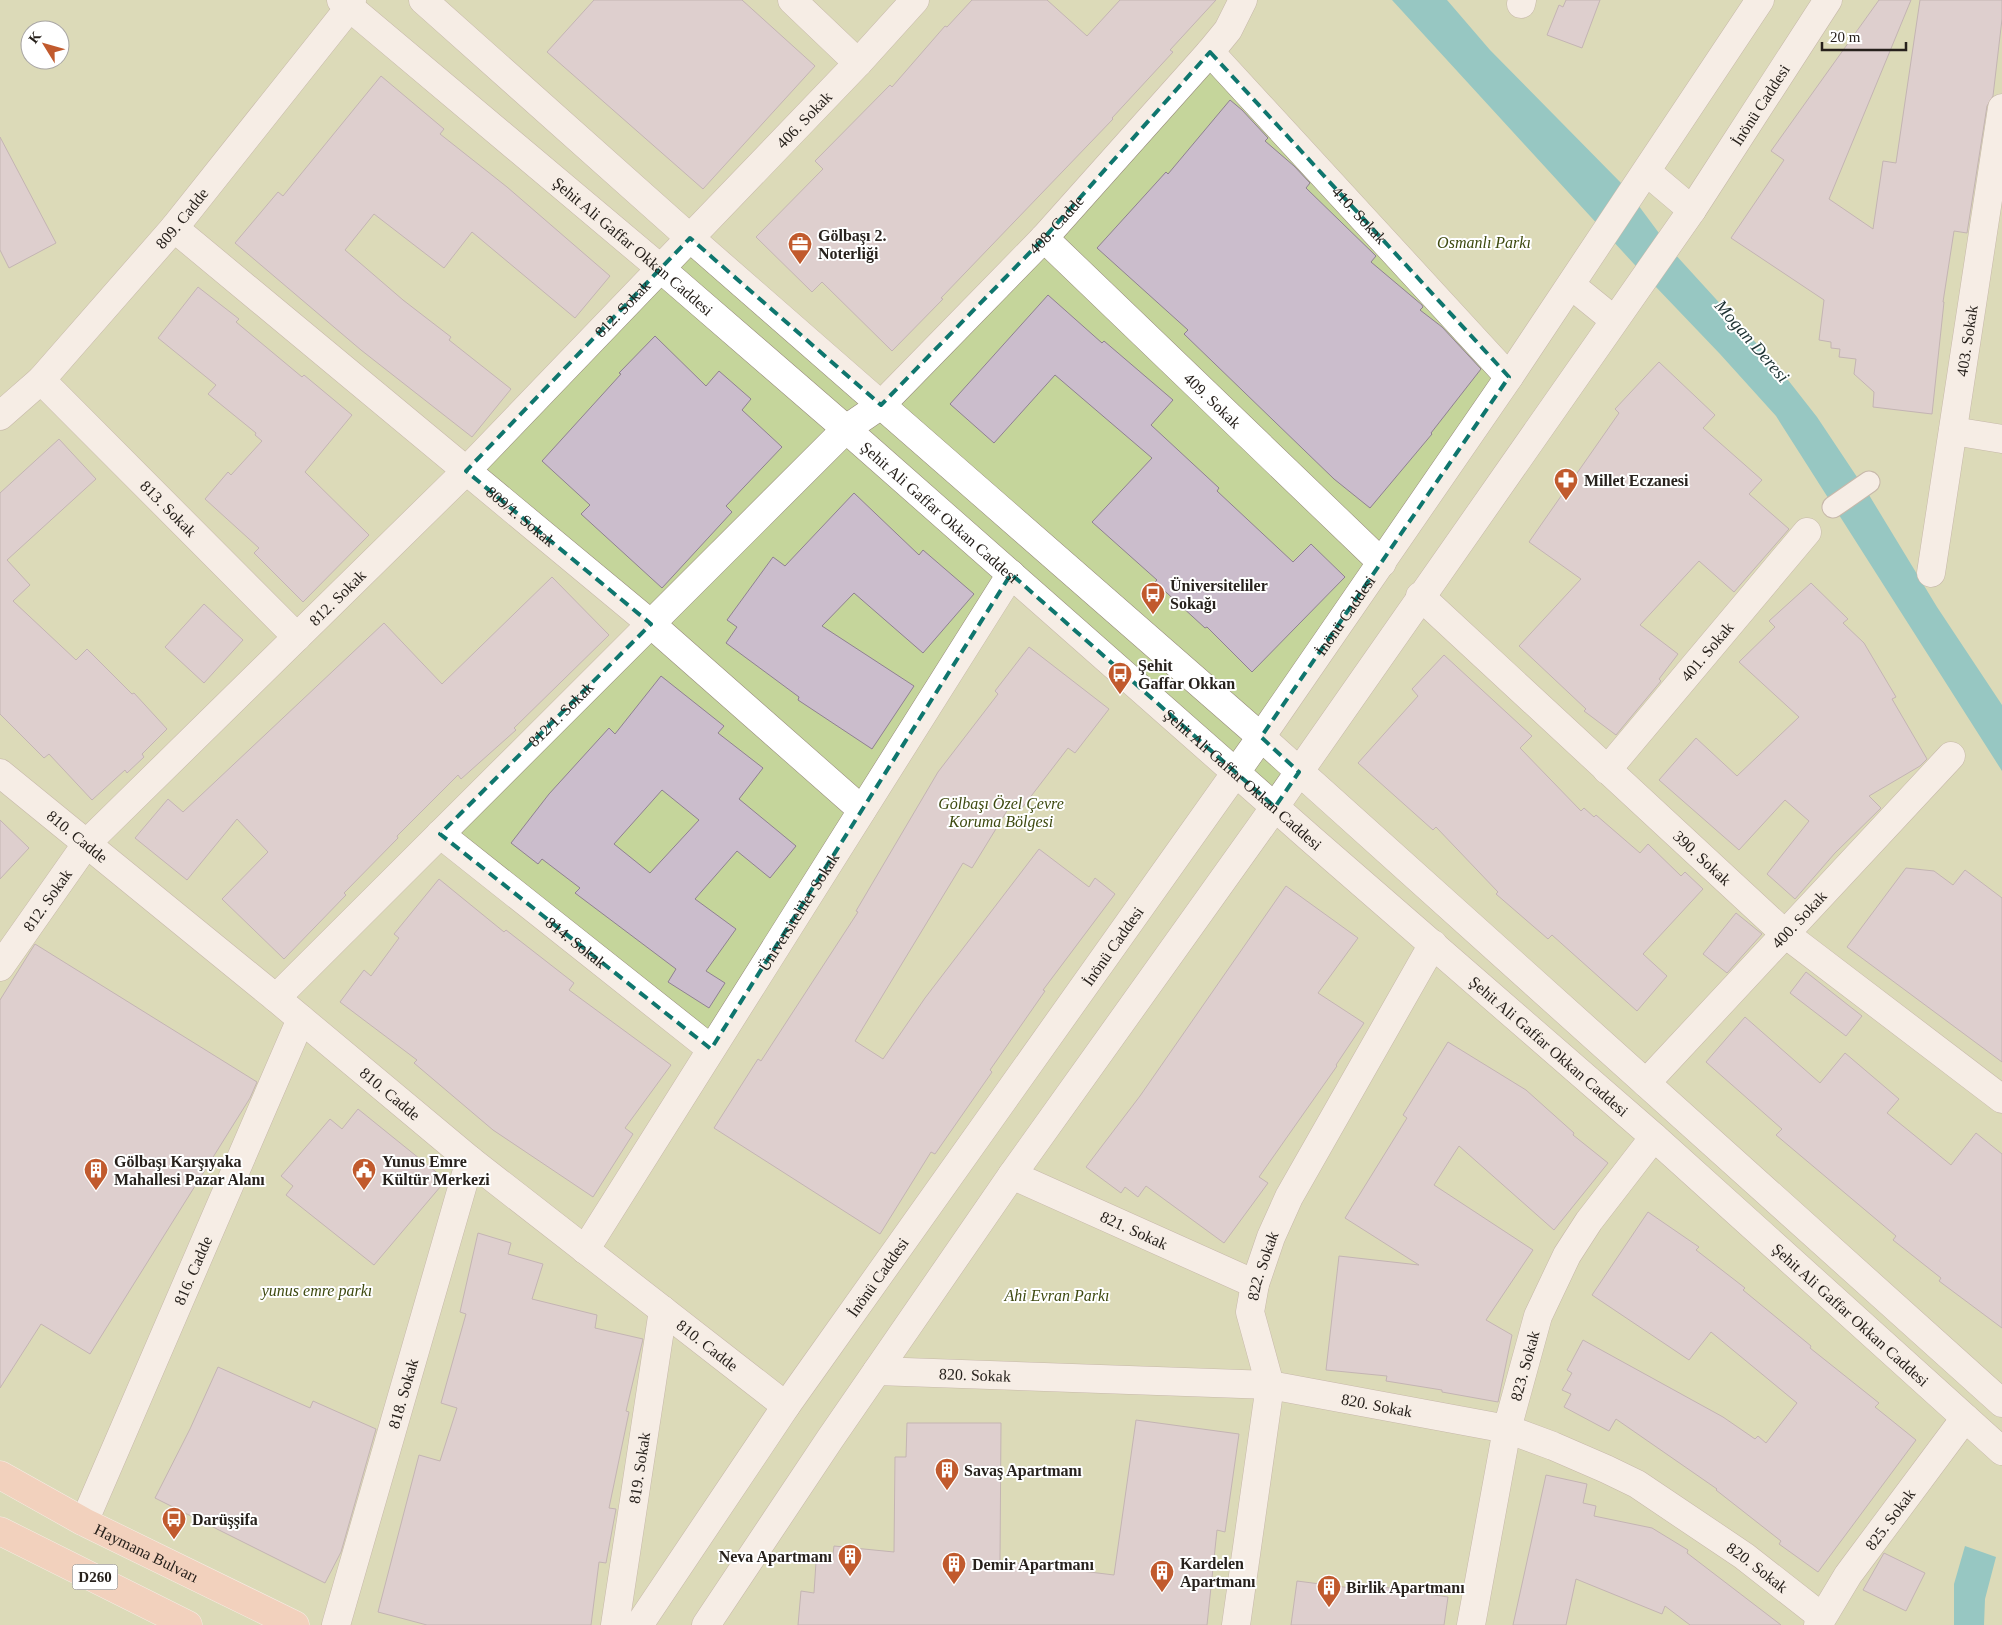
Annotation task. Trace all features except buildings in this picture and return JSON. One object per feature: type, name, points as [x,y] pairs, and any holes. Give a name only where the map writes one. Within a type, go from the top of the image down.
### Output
[{"type":"highway","name":"Haymana Bulvarı","points":[[0,1475],[84,1522],[296,1625]]},
{"type":"highway","name":"D260","points":[[0,1531],[188,1625]]},
{"type":"street","points":[[423,0],[690,238],[1262,737],[2002,1403]]},
{"type":"street","points":[[792,0],[858,63]]},
{"type":"street","name":"406. Sokak","points":[[690,238],[916,0]]},
{"type":"street","name":"408. Cadde","points":[[846,429],[881,404],[1044,238],[1210,52],[1228,30],[1243,0]]},
{"type":"street","name":"İnönü Caddesi","points":[[638,1625],[786,1406],[1262,737],[1509,377],[1760,0]]},
{"type":"street","name":"İnönü Caddesi","points":[[706,1625],[1012,1175],[1275,807],[1420,596],[1692,210],[1828,0]]},
{"type":"street","name":"809. Cadde","points":[[0,416],[41,380],[174,228],[347,3]]},
{"type":"street","name":"Şehit Ali Gaffar Okkan Caddesi","points":[[347,3],[660,268],[846,429],[1236,773],[1654,1137],[2002,1450]]},
{"type":"street","name":"410. Sokak","points":[[1210,52],[1509,377]]},
{"type":"street","name":"403. Sokak","points":[[1931,573],[2002,108]]},
{"type":"street","points":[[1647,172],[1692,210]]},
{"type":"street","name":"809/1. Sokak","points":[[174,228],[651,624],[862,810]]},
{"type":"street","name":"812. Sokak","points":[[0,967],[88,843],[466,471],[690,238]]},
{"type":"street","name":"409. Sokak","points":[[1044,238],[1382,563]]},
{"type":"street","points":[[1577,276],[1619,313]]},
{"type":"street","name":"813. Sokak","points":[[41,380],[297,637]]},
{"type":"street","name":"812/1. Sokak","points":[[276,998],[846,429]]},
{"type":"street","points":[[1953,431],[2002,439]]},
{"type":"street","points":[[1833,507],[1870,482]]},
{"type":"street","name":"401. Sokak","points":[[1607,770],[1807,532]]},
{"type":"street","name":"Üniversiteliler Sokak","points":[[585,1250],[1011,574]]},
{"type":"street","name":"390. Sokak","points":[[1420,596],[1784,933],[2002,1099]]},
{"type":"street","name":"400. Sokak","points":[[1646,1083],[1951,756]]},
{"type":"street","name":"810. Cadde","points":[[0,773],[88,843],[470,1160],[786,1406]]},
{"type":"street","name":"814. Sokak","points":[[440,834],[711,1049]]},
{"type":"street","name":"822. Sokak","points":[[1236,1625],[1270,1386],[1250,1312],[1255,1284],[1271,1236],[1288,1197],[1433,944]]},
{"type":"street","name":"816. Cadde","points":[[84,1522],[301,1019]]},
{"type":"street","name":"823. Sokak","points":[[1471,1625],[1508,1429],[1538,1316],[1567,1255],[1589,1221],[1654,1137]]},
{"type":"street","name":"818. Sokak","points":[[336,1625],[470,1160]]},
{"type":"street","name":"821. Sokak","points":[[1012,1175],[1255,1284]]},
{"type":"street","name":"819. Sokak","points":[[615,1625],[663,1310]]},
{"type":"street","name":"820. Sokak","points":[[877,1371],[1270,1386],[1508,1429],[1571,1453],[1637,1484],[1744,1556],[1820,1621]]},
{"type":"street","name":"825. Sokak","points":[[1820,1621],[1848,1575],[1965,1418]]},
{"type":"highlighted area","points":[[1210,52],[1509,377],[1261,737],[1299,772],[1275,807],[1011,574],[711,1049],[440,834],[651,624],[466,471],[690,238],[881,405],[1044,238]]},
{"type":"green space","name":"Gölbaşı Özel Çevre Koruma Bölgesi","points":[[0,0],[2002,0],[2002,1625],[0,1625]]},
{"type":"water","name":"Mogan Deresi","points":[[1392,0],[1447,0],[1490,50],[1624,186],[1673,252],[1777,366],[1817,417],[1869,495],[1937,607],[2002,705],[2002,771],[1776,416]]},
{"type":"water","points":[[1965,1546],[1996,1557],[1985,1599],[1984,1625],[1954,1625],[1954,1584]]},
{"type":"place","name":"Gölbaşı 2. Noterliği","points":[[800,265]]},
{"type":"place","name":"Millet Eczanesi","points":[[1566,501]]},
{"type":"place","name":"Üniversiteliler Sokağı","points":[[1153,615]]},
{"type":"place","name":"Şehit Gaffar Okkan","points":[[1120,695]]},
{"type":"place","name":"Gölbaşı Karşıyaka Mahallesi Pazar Alanı","points":[[96,1191]]},
{"type":"place","name":"Yunus Emre Kültür Merkezi","points":[[364,1191]]},
{"type":"place","name":"Savaş Apartmanı","points":[[947,1491]]},
{"type":"place","name":"Darüşşifa","points":[[174,1540]]},
{"type":"place","name":"Neva Apartmanı","points":[[850,1577]]},
{"type":"place","name":"Demir Apartmanı","points":[[954,1585]]},
{"type":"place","name":"Kardelen Apartmanı","points":[[1162,1593]]},
{"type":"place","name":"Birlik Apartmanı","points":[[1329,1608]]},
{"type":"park label","name":"Osmanlı Parkı","points":[[1484,242]]},
{"type":"park label","name":"yunus emre parkı","points":[[317,1290]]},
{"type":"park label","name":"Ahi Evran Parkı","points":[[1057,1295]]}]
